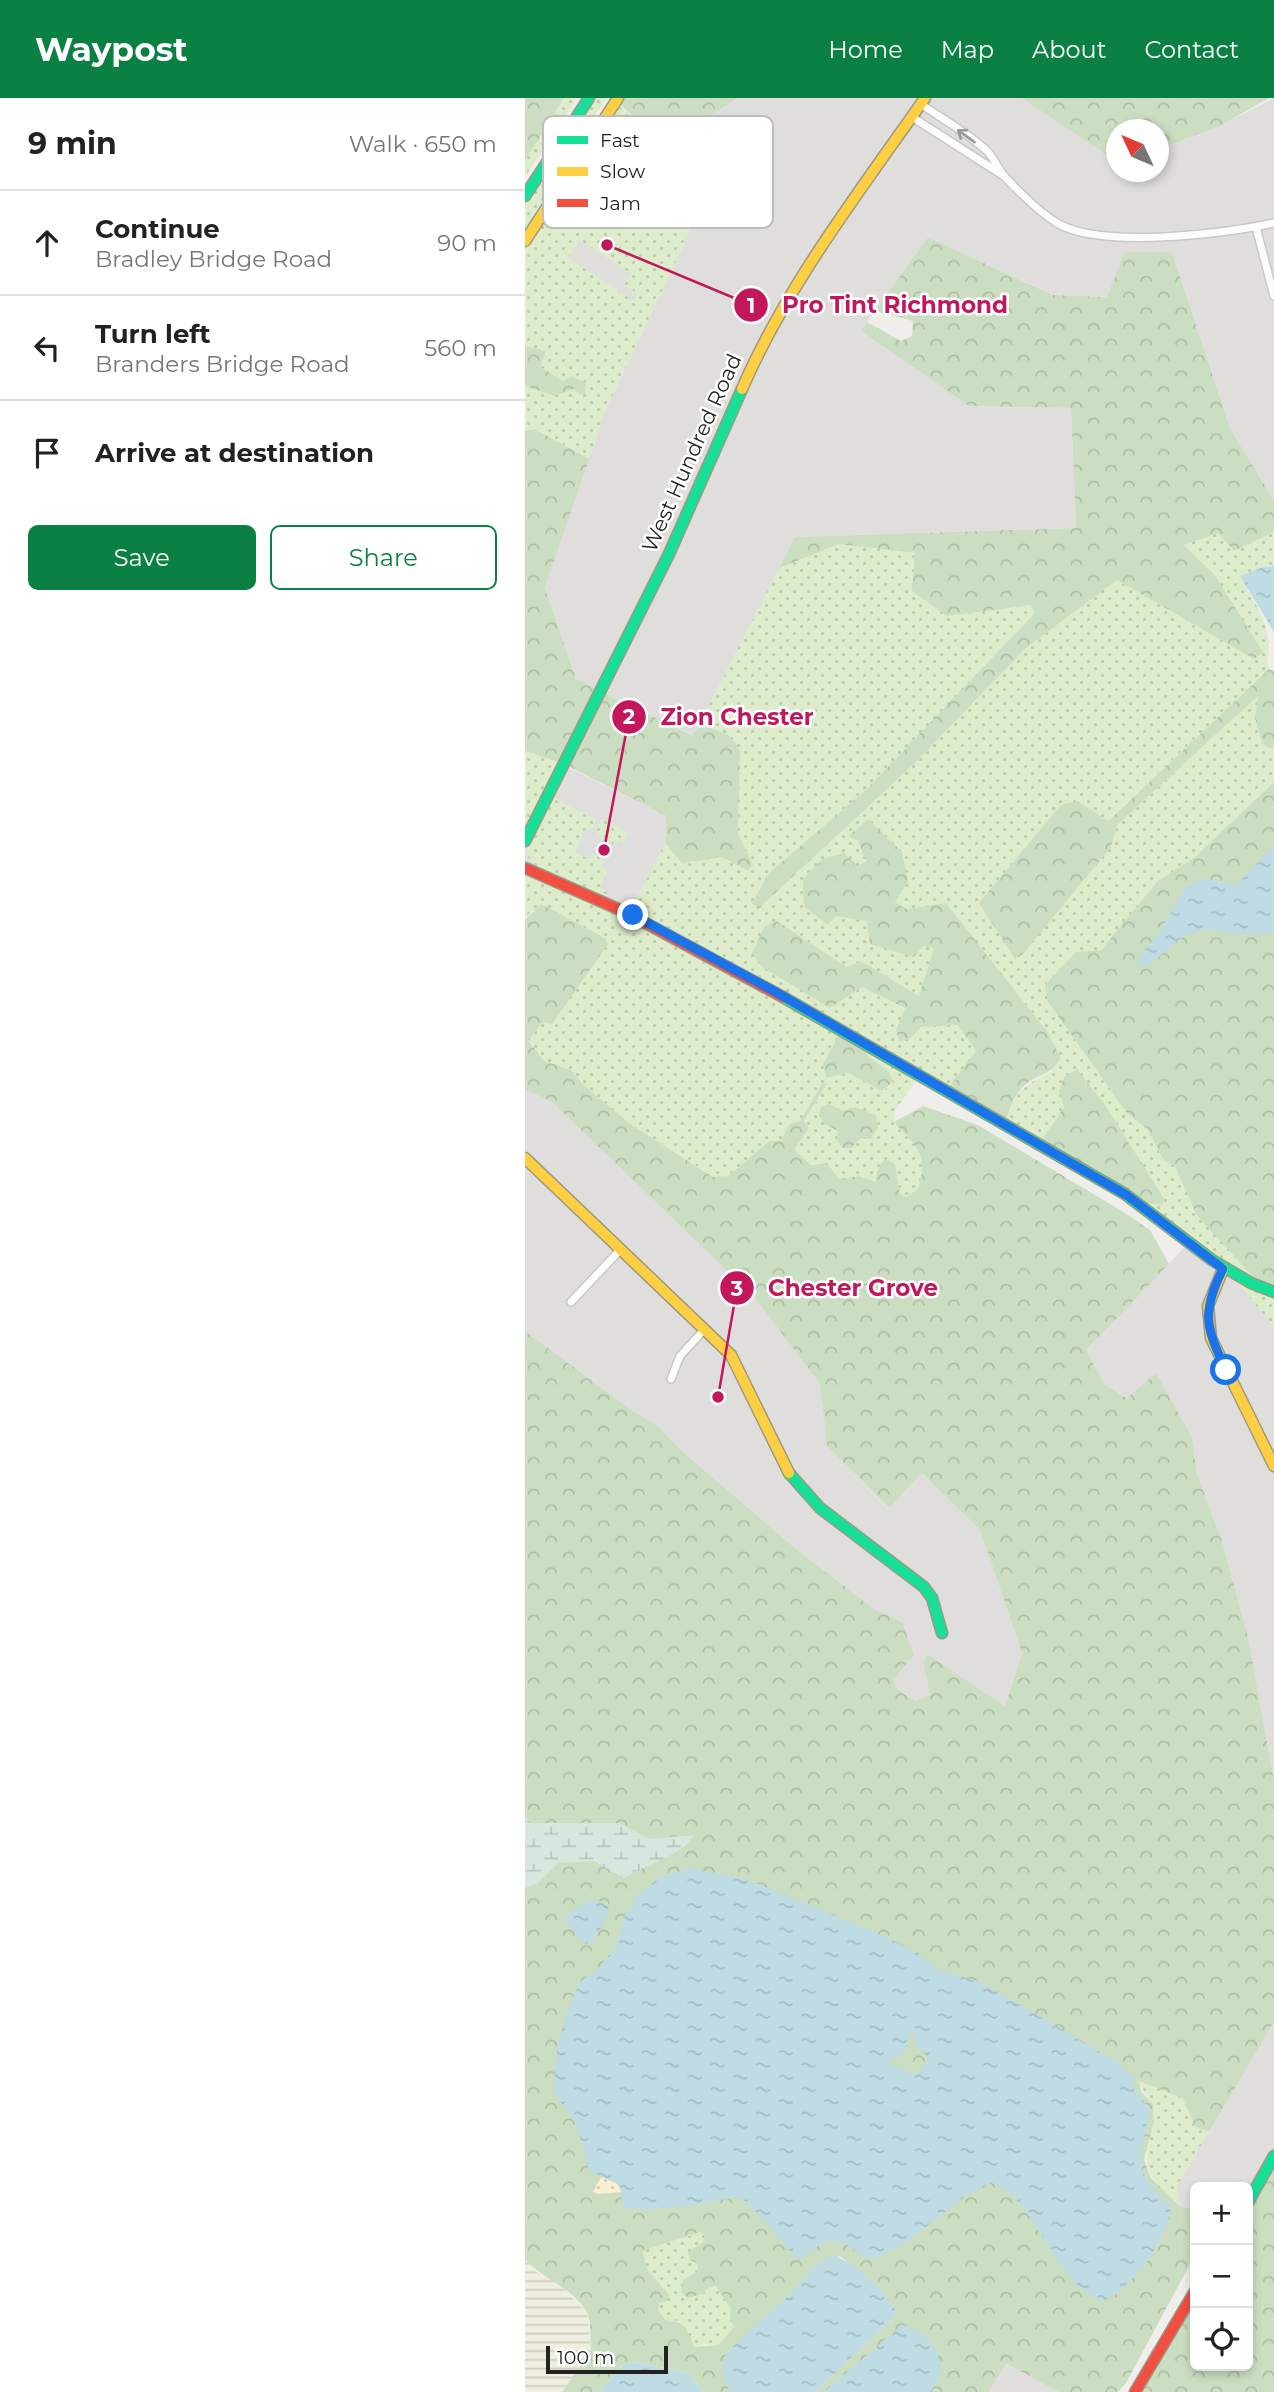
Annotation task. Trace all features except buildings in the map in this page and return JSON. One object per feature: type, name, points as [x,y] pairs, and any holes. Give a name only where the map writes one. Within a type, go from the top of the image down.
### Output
[{"type":"street","points":[[577,116],[589,98]]},
{"type":"street","points":[[606,116],[618,98]]},
{"type":"street","points":[[923,101],[987,151],[1004,176]]},
{"type":"street","name":"West Hundred Road","points":[[525,841],[669,554],[757,354],[842,215],[923,101]]},
{"type":"street","points":[[912,117],[1004,176],[1050,218],[1084,233],[1178,236],[1274,223]]},
{"type":"street","points":[[525,196],[543,168]]},
{"type":"street","points":[[525,241],[543,213]]},
{"type":"street","points":[[1256,227],[1274,296]]},
{"type":"street","points":[[525,869],[600,897],[774,991],[1128,1196],[1223,1269],[1274,1292]]},
{"type":"street","points":[[525,1158],[731,1355],[743,1373],[795,1482],[818,1505],[924,1587],[932,1598],[941,1633]]},
{"type":"street","points":[[571,1301],[620,1250]]},
{"type":"street","points":[[1223,1269],[1208,1306],[1211,1338],[1274,1466]]},
{"type":"street","points":[[671,1379],[680,1356],[704,1330]]},
{"type":"street","points":[[1253,2193],[1274,2156]]},
{"type":"street","points":[[1135,2392],[1190,2299]]},
{"type":"shaded area","points":[[738,98],[1021,98],[1106,154],[1106,182],[1169,182],[1169,145],[1220,126],[1274,98],[1274,501],[1230,428],[1172,252],[1108,297],[1054,295],[928,237],[861,331],[969,406],[1071,408],[1076,528],[795,537],[694,736],[576,679],[545,588],[603,416],[691,228],[773,228],[773,116],[709,116]]},
{"type":"shaded area","points":[[580,240],[631,274],[623,284],[637,293],[634,301],[568,258]]},
{"type":"shaded area","points":[[564,764],[665,843],[629,912],[525,867],[525,841]]},
{"type":"shaded area","points":[[572,769],[666,816],[665,843],[638,896],[623,889],[616,896],[602,889],[612,870],[622,874],[634,847],[632,834],[557,800]]},
{"type":"shaded area","points":[[525,1090],[551,1101],[754,1297],[820,1384],[827,1446],[888,1508],[922,1473],[980,1530],[1022,1653],[1005,1706],[927,1654],[923,1662],[930,1695],[915,1701],[898,1690],[893,1681],[902,1622],[874,1609],[796,1549],[682,1451],[657,1425],[633,1411],[525,1331]]},
{"type":"shaded area","points":[[1188,1244],[1239,1280],[1274,1320],[1274,1780],[1248,1637],[1223,1544],[1197,1474],[1192,1437],[1156,1374],[1128,1398],[1105,1385],[1085,1350]]},
{"type":"shaded area","points":[[1274,2022],[1274,2156],[1253,2192],[1253,2182],[1190,2182],[1190,2209],[1179,2206],[1177,2186]]},
{"type":"shaded area","points":[[1006,2362],[1059,2392],[989,2392]]},
{"type":"green space","points":[[525,98],[564,98],[553,116],[543,116],[543,132],[525,161]]},
{"type":"green space","points":[[564,98],[577,98],[565,116],[553,116]]},
{"type":"green space","points":[[593,98],[606,98],[595,116],[581,116]]},
{"type":"green space","points":[[619,98],[738,98],[709,116],[633,116],[617,102]]},
{"type":"green space","points":[[1021,98],[1269,98],[1220,126],[1169,145],[1169,119],[1106,119],[1106,154]]},
{"type":"green space","points":[[616,102],[632,116],[607,116]]},
{"type":"green space","points":[[543,132],[543,150],[525,177],[525,161]]},
{"type":"green space","points":[[543,174],[543,200],[525,229],[525,202]]},
{"type":"green space","points":[[543,218],[543,228],[691,228],[603,416],[589,459],[536,429],[525,431],[525,386],[553,396],[575,389],[571,377],[563,381],[540,367],[545,351],[525,346],[525,246]]},
{"type":"green space","points":[[928,237],[1053,295],[1107,297],[1125,252],[1172,252],[1230,428],[1274,501],[1274,532],[1234,551],[1218,533],[1184,545],[1214,574],[1263,652],[1254,659],[1117,580],[1026,648],[914,764],[758,909],[752,903],[770,872],[867,789],[1035,613],[1031,605],[947,616],[912,591],[915,553],[839,544],[779,568],[795,537],[1076,528],[1071,408],[969,406],[861,331],[867,322],[901,341],[912,336],[913,321],[875,311]]},
{"type":"green space","points":[[525,346],[546,351],[540,367],[563,381],[571,377],[586,382],[585,393],[581,395],[574,389],[554,396],[525,386]]},
{"type":"green space","points":[[535,429],[589,459],[545,588],[576,679],[693,736],[700,723],[730,736],[740,751],[738,833],[753,865],[748,871],[722,857],[682,863],[665,843],[666,816],[564,764],[525,751],[525,431]]},
{"type":"green space","points":[[1274,532],[1274,566],[1269,565],[1246,588],[1261,614],[1267,632],[1269,669],[1107,821],[1078,801],[1111,847],[1118,824],[1259,695],[1271,749],[1274,745],[1274,782],[1195,857],[1157,883],[1101,950],[1076,952],[1045,985],[1048,1002],[1127,1113],[1147,1129],[1163,1159],[1175,1166],[1196,1214],[1274,1292],[1274,1328],[1231,1274],[1145,1208],[1059,1091],[1064,1107],[1039,1144],[1005,1124],[1021,1091],[1033,1081],[1052,1072],[1046,1030],[946,903],[906,909],[894,902],[858,841],[867,861],[858,867],[835,916],[868,921],[935,948],[919,996],[861,961],[846,967],[777,921],[862,987],[905,1009],[896,1030],[911,1038],[921,1027],[958,1024],[977,1051],[946,1091],[629,912],[665,843],[682,863],[722,857],[748,870],[738,833],[740,751],[730,736],[700,723],[779,568],[839,544],[915,553],[947,616],[1031,605],[1036,613],[867,789],[770,872],[758,909],[914,764],[1026,648],[1117,580],[1254,659],[1262,652],[1214,574],[1183,544],[1218,533],[1234,551]]},
{"type":"green space","points":[[1269,669],[1274,671],[1274,745],[1271,749],[1262,744],[1255,717],[1258,696],[1118,824],[1111,847],[1023,954],[1015,959],[979,903],[1061,805],[1078,801],[1108,821]]},
{"type":"green space","points":[[525,751],[564,764],[525,840]]},
{"type":"green space","points":[[1274,782],[1274,1291],[1261,1286],[1196,1214],[1175,1166],[1163,1159],[1147,1129],[1127,1113],[1048,1002],[1045,985],[1076,952],[1101,950],[1157,882],[1195,857]]},
{"type":"green space","points":[[554,797],[597,820],[593,828],[585,829],[575,853],[589,859],[592,853],[604,861],[602,867],[608,872],[600,887],[608,892],[605,896],[535,865],[529,859],[526,848]]},
{"type":"green space","points":[[602,818],[628,832],[624,842],[618,840],[616,845],[602,839],[596,829]]},
{"type":"green space","points":[[868,819],[902,852],[908,882],[895,902],[906,909],[946,903],[1046,1030],[1061,1058],[1052,1069],[1022,1088],[1005,1124],[946,1091],[976,1051],[958,1025],[921,1027],[911,1038],[899,1042],[896,1030],[905,1008],[862,987],[830,1008],[762,967],[752,953],[765,926],[777,921],[846,967],[861,961],[919,996],[934,948],[923,946],[914,957],[870,944],[867,921],[835,916],[828,925],[804,907],[803,879],[823,859],[844,853],[858,867],[866,861],[858,841],[849,836]]},
{"type":"green space","points":[[525,873],[646,928],[839,1035],[823,1064],[826,1078],[847,1073],[883,1091],[893,1083],[889,1072],[864,1053],[863,1048],[917,1080],[895,1110],[894,1122],[919,1152],[922,1167],[918,1189],[906,1197],[900,1194],[895,1164],[878,1168],[875,1182],[859,1176],[839,1179],[827,1163],[811,1165],[793,1149],[809,1129],[804,1122],[827,1085],[823,1082],[800,1121],[789,1124],[781,1141],[769,1141],[728,1176],[714,1177],[629,1123],[587,1088],[571,1070],[544,1061],[528,1039],[543,1021],[533,909],[525,920]]},
{"type":"green space","points":[[541,904],[605,938],[608,944],[552,1024],[543,1022],[528,1040],[544,1061],[571,1070],[587,1088],[629,1123],[713,1177],[728,1176],[769,1141],[781,1141],[789,1124],[800,1121],[823,1082],[827,1084],[804,1121],[809,1129],[794,1149],[811,1165],[827,1163],[839,1179],[859,1176],[875,1182],[878,1168],[885,1159],[895,1164],[900,1194],[906,1197],[918,1189],[921,1159],[915,1145],[894,1122],[923,1106],[978,1125],[1122,1211],[1150,1230],[1169,1264],[1086,1350],[1105,1385],[1127,1398],[1156,1373],[1192,1437],[1197,1474],[1223,1544],[1248,1637],[1274,1780],[1274,2022],[1209,2132],[1195,2127],[1183,2098],[1139,2081],[1141,2091],[1153,2105],[1154,2122],[1144,2160],[1151,2178],[1179,2206],[1190,2209],[1190,2264],[1126,2383],[1118,2392],[1059,2392],[1006,2363],[989,2392],[930,2392],[938,2380],[903,2325],[824,2392],[815,2392],[897,2315],[880,2290],[840,2256],[815,2266],[796,2289],[729,2351],[723,2372],[731,2392],[703,2392],[688,2373],[635,2362],[622,2366],[599,2392],[562,2392],[591,2352],[589,2317],[575,2298],[525,2260],[525,1331],[633,1411],[657,1425],[682,1451],[796,1549],[874,1609],[902,1622],[914,1655],[893,1680],[898,1690],[915,1701],[930,1695],[923,1662],[927,1654],[1005,1706],[1022,1653],[980,1530],[922,1473],[889,1508],[827,1446],[820,1384],[754,1297],[551,1101],[525,1090],[525,920]],"holes":[[[700,2232],[705,2235],[703,2242],[688,2252],[690,2260],[698,2264],[697,2272],[683,2280],[681,2292],[688,2298],[716,2286],[731,2309],[730,2319],[734,2327],[719,2345],[694,2347],[682,2324],[666,2320],[658,2310],[659,2303],[667,2301],[669,2295],[648,2270],[642,2251]]]},
{"type":"green space","points":[[839,1035],[863,1048],[864,1053],[889,1072],[893,1082],[882,1091],[848,1073],[826,1078],[823,1064]]},
{"type":"green space","points":[[1077,1070],[1103,1102],[1165,1200],[1162,1205],[1139,1202],[1039,1144],[1064,1107],[1059,1091],[1065,1076]]},
{"type":"green space","points":[[829,1104],[843,1111],[855,1107],[876,1115],[878,1128],[871,1139],[861,1138],[851,1148],[843,1148],[837,1141],[838,1131],[825,1124],[819,1116],[821,1107]]},
{"type":"green space","points":[[525,1818],[532,1823],[619,1823],[649,1839],[694,1835],[672,1855],[624,1878],[594,1861],[558,1863],[537,1884],[525,1887]]},
{"type":"green space","points":[[1139,2080],[1184,2098],[1195,2127],[1209,2132],[1177,2186],[1179,2206],[1158,2185],[1149,2171],[1147,2153],[1154,2113]]},
{"type":"green space","points":[[1274,2164],[1274,2392],[1139,2392],[1190,2305],[1190,2371],[1253,2371],[1253,2200]]},
{"type":"green space","points":[[701,2232],[705,2234],[697,2272],[702,2294],[711,2286],[717,2286],[732,2309],[735,2327],[719,2345],[705,2344],[694,2347],[679,2321],[666,2320],[658,2310],[659,2303],[669,2295],[648,2270],[642,2251]]},
{"type":"green space","points":[[525,2260],[536,2272],[557,2282],[587,2313],[591,2352],[562,2392],[525,2392]]},
{"type":"sand","points":[[601,2177],[614,2180],[623,2192],[593,2192]]},
{"type":"water","points":[[1274,566],[1274,632],[1240,576],[1263,567]]},
{"type":"water","points":[[1274,845],[1274,931],[1252,935],[1212,930],[1193,932],[1151,963],[1139,966],[1140,955],[1158,934],[1185,888],[1203,878],[1236,885]]},
{"type":"water","points":[[690,1868],[745,1879],[766,1887],[891,1939],[917,1952],[938,1970],[981,1982],[1114,2060],[1133,2076],[1134,2088],[1150,2110],[1141,2165],[1150,2186],[1171,2207],[1163,2233],[1147,2262],[1125,2286],[1103,2301],[1086,2292],[1071,2278],[1019,2203],[1006,2190],[991,2183],[963,2198],[893,2250],[872,2258],[843,2243],[830,2241],[798,2260],[748,2203],[738,2197],[662,2209],[633,2209],[623,2206],[620,2185],[589,2171],[577,2124],[556,2096],[554,2087],[557,2049],[567,2009],[581,1981],[597,1970],[615,1948],[625,1916],[636,1897],[659,1878]],"holes":[[[912,2027],[916,2046],[929,2058],[917,2075],[887,2064],[905,2051]]]},
{"type":"water","points":[[600,1901],[608,1906],[609,1914],[593,1941],[585,1944],[565,1921],[565,1916],[584,1902]]},
{"type":"water","points":[[831,2256],[859,2270],[888,2298],[897,2315],[815,2392],[731,2392],[721,2374],[725,2356],[785,2299],[815,2266]]},
{"type":"water","points":[[902,2325],[923,2335],[939,2357],[941,2372],[930,2392],[824,2392]]},
{"type":"water","points":[[635,2362],[688,2373],[703,2392],[599,2392],[622,2366]]},
{"type":"traffic: fast","points":[[577,116],[589,98]]},
{"type":"traffic: fast","points":[[525,196],[543,168]]},
{"type":"traffic: fast","points":[[525,841],[669,554],[742,389]]},
{"type":"traffic: fast","points":[[783,997],[1125,1194],[1212,1260],[1251,1283],[1274,1292]]},
{"type":"traffic: fast","points":[[789,1473],[820,1508],[924,1587],[932,1598],[942,1633]]},
{"type":"traffic: fast","points":[[1253,2193],[1274,2156]]},
{"type":"traffic: slow","points":[[606,116],[618,98]]},
{"type":"traffic: slow","points":[[742,389],[780,313],[826,239],[925,98]]},
{"type":"traffic: slow","points":[[525,241],[543,213]]},
{"type":"traffic: slow","points":[[525,1158],[731,1355],[789,1473]]},
{"type":"traffic: slow","points":[[1223,1269],[1208,1306],[1211,1338],[1274,1466]]},
{"type":"traffic: jam","points":[[525,868],[625,912],[783,997]]},
{"type":"traffic: jam","points":[[1135,2392],[1190,2299]]},
{"type":"place","name":"Pro Tint Richmond","points":[[607,245]]},
{"type":"place","name":"Zion Chester","points":[[604,850]]},
{"type":"place","name":"Chester Grove","points":[[718,1397]]},
{"type":"route","points":[[633,915],[774,991],[1128,1196],[1223,1269],[1208,1306],[1207,1322],[1211,1338],[1226,1370]]}]
